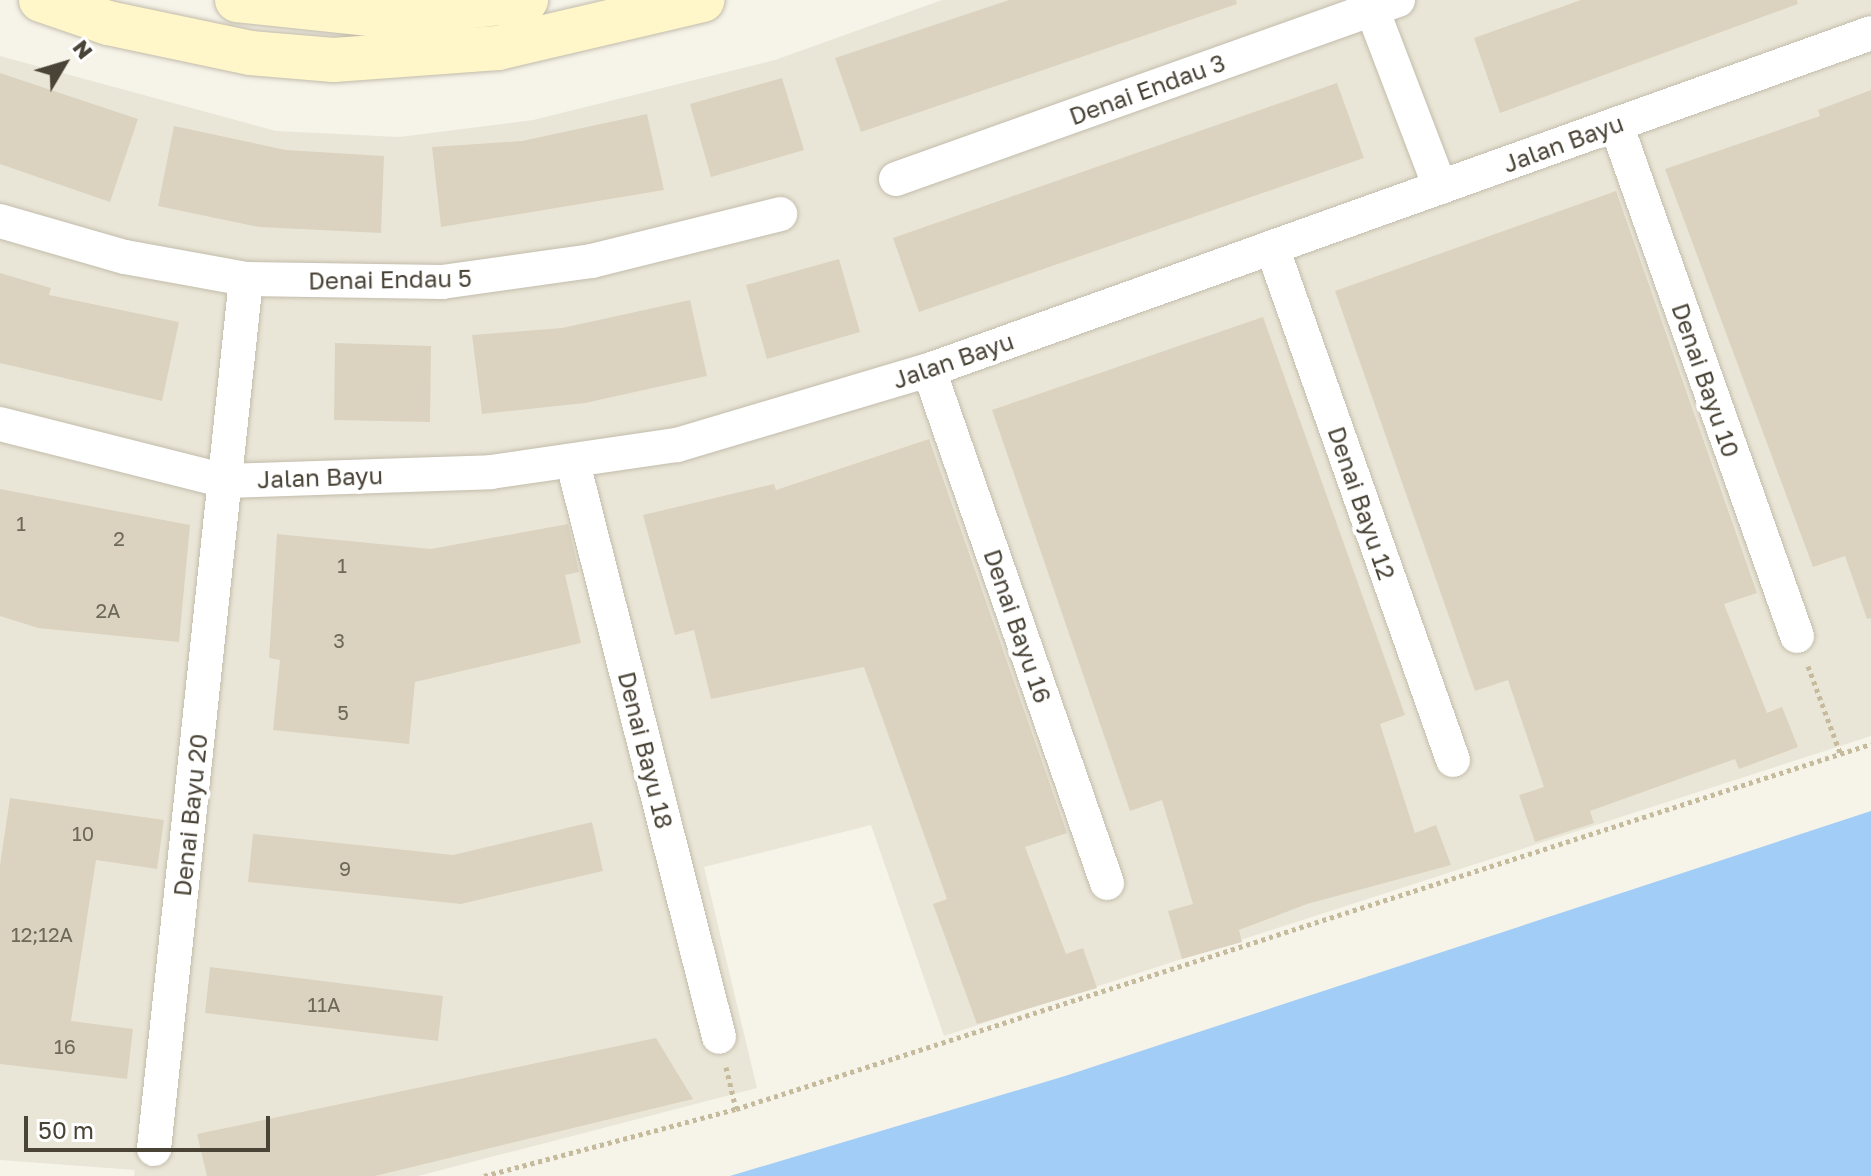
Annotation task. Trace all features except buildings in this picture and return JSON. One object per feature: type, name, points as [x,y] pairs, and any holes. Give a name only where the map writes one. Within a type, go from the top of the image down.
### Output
[{"type":"main road","points":[[41,0],[108,23],[250,53],[334,60],[498,48],[702,0]]},
{"type":"main road","points":[[237,0],[386,16],[526,0]]},
{"type":"street","name":"Denai Endau 3","points":[[896,179],[1385,5]]},
{"type":"street","points":[[1385,5],[1440,187]]},
{"type":"street","name":"Jalan Bayu","points":[[0,424],[226,481],[573,463],[677,445],[929,370],[1871,33]]},
{"type":"street","name":"Denai Bayu 10","points":[[1616,124],[1797,636]]},
{"type":"street","name":"Denai Endau 5","points":[[0,221],[125,257],[246,279],[442,282],[592,261],[780,214]]},
{"type":"street","name":"Denai Bayu 12","points":[[1272,247],[1453,760]]},
{"type":"street","name":"Denai Bayu 20","points":[[154,1149],[246,279]]},
{"type":"street","name":"Denai Bayu 16","points":[[929,370],[1107,883]]},
{"type":"street","name":"Denai Bayu 18","points":[[573,463],[719,1037]]},
{"type":"path","points":[[1797,636],[1841,755]]},
{"type":"path","points":[[484,1176],[736,1109],[1871,744]]},
{"type":"path","points":[[719,1037],[736,1109]]},
{"type":"shaded area","points":[[942,0],[1871,0],[1871,736],[944,1036],[871,825],[704,867],[757,1088],[418,1176],[134,1176],[135,1170],[0,1160],[0,56],[276,131],[399,137],[533,120],[775,60]]},
{"type":"water","points":[[1871,811],[1871,1176],[730,1176],[1065,1076]]}]
